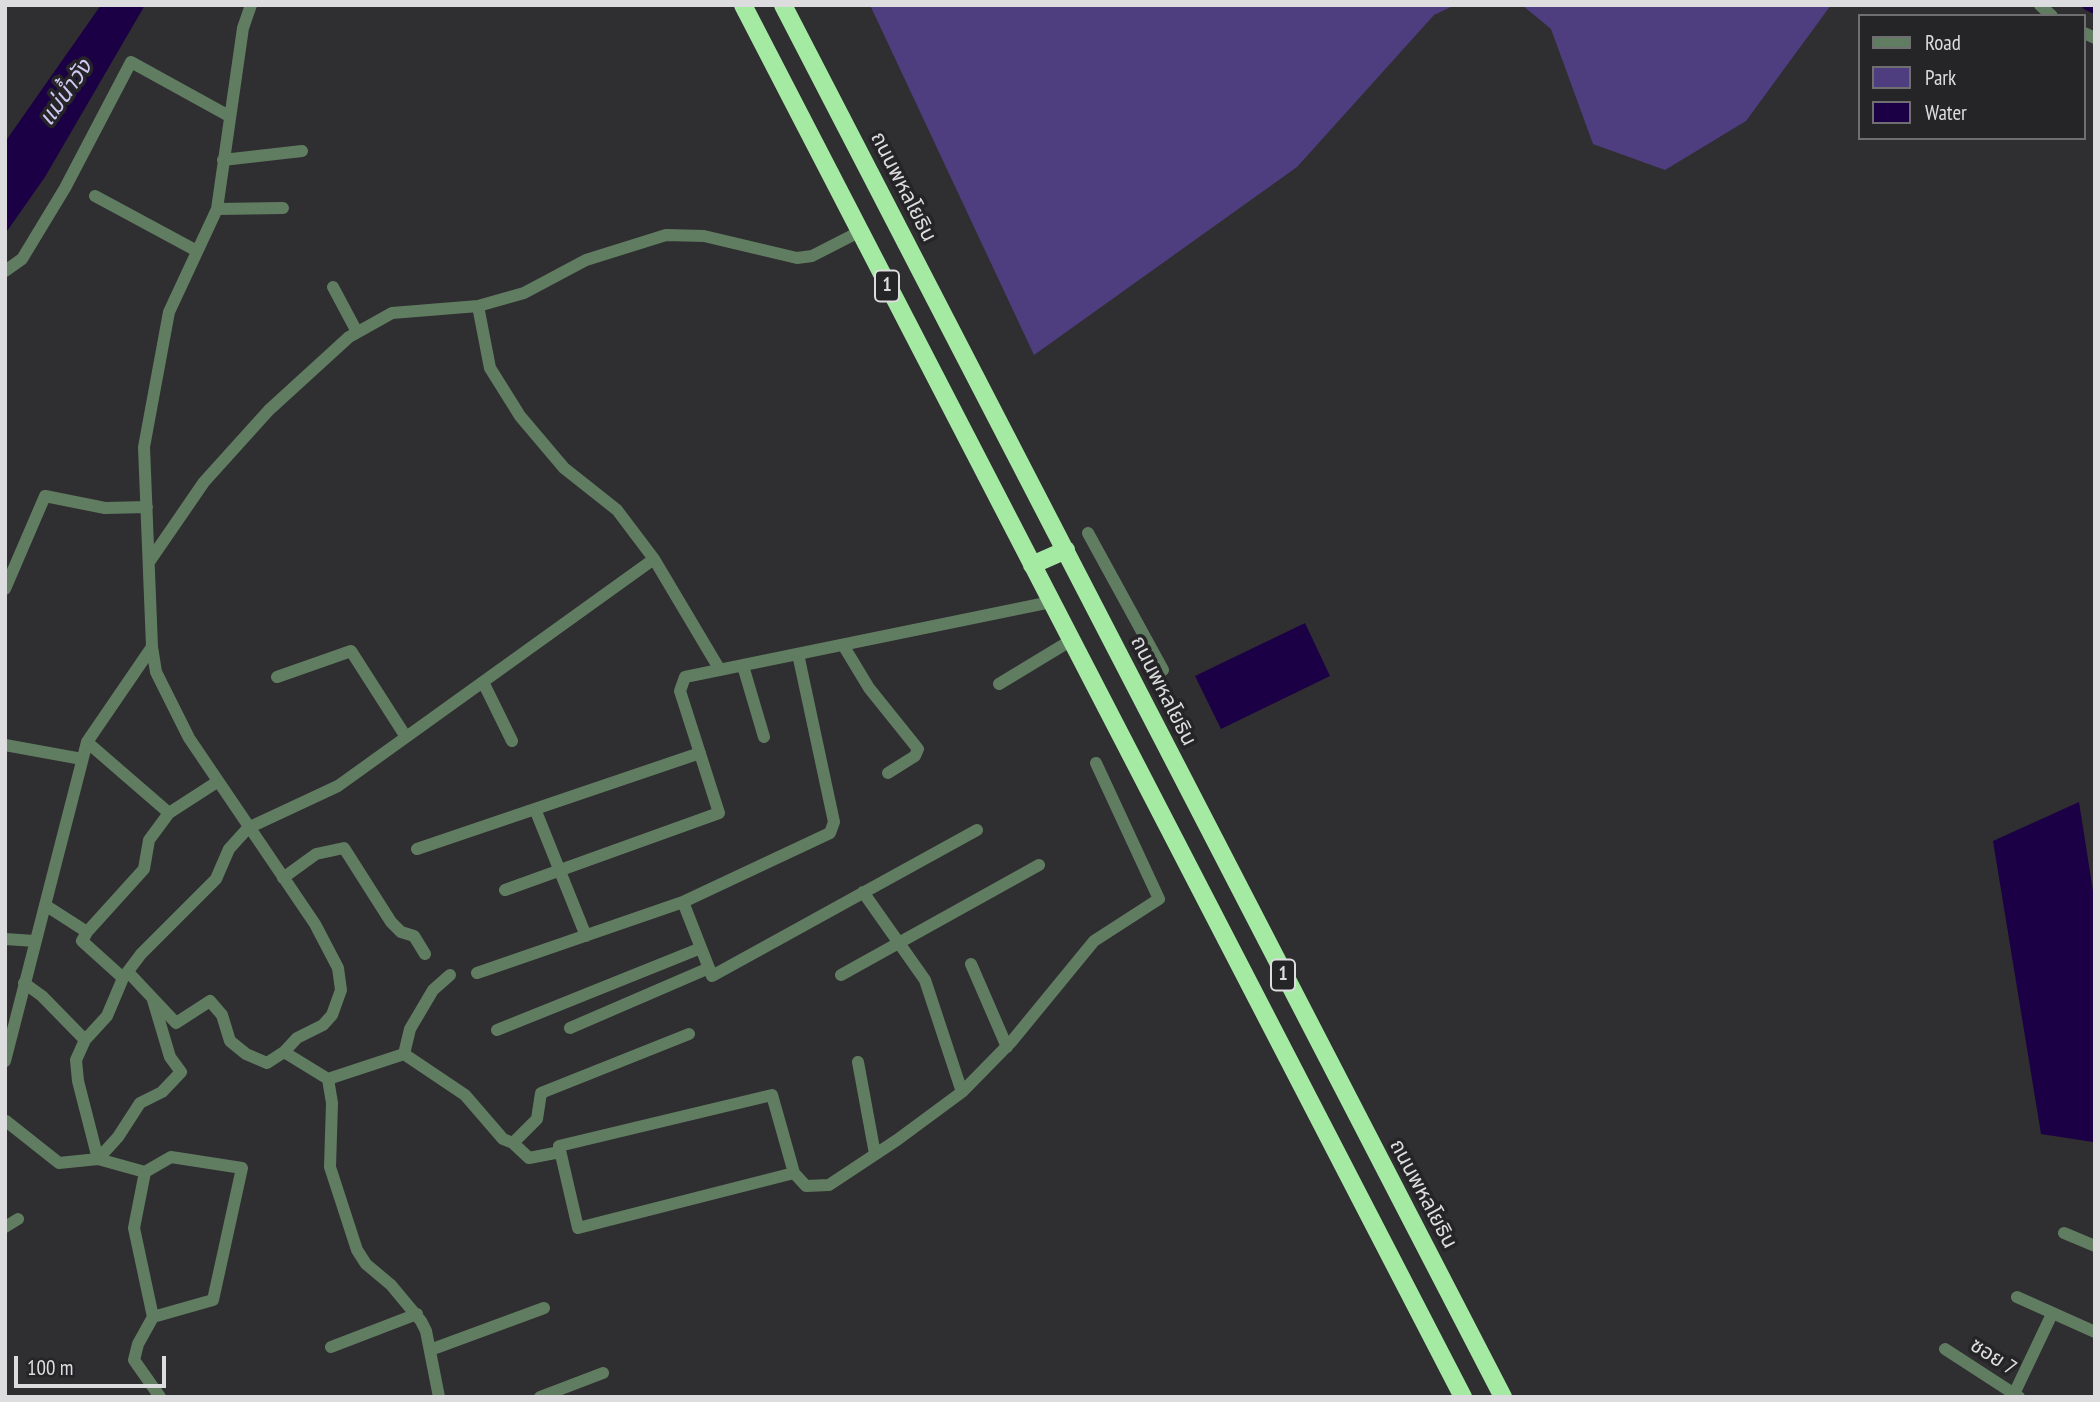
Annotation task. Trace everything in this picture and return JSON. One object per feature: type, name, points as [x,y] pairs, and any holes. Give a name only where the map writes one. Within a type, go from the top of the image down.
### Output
[{"type":"highway","name":"1","points":[[743,5],[1463,1397]]},
{"type":"highway","name":"ถนนพหลโยธิน","points":[[783,5],[1503,1397]]},
{"type":"highway","points":[[1032,565],[1066,550]]},
{"type":"street","points":[[217,782],[169,813],[149,840],[144,869],[82,941],[178,1023],[210,1001],[222,1015],[230,1041],[240,1050],[264,1063],[284,1052],[297,1038],[323,1025],[338,1003],[341,990],[338,968],[315,924],[217,782],[164,692],[156,672],[152,647],[144,447],[166,323],[173,299],[217,209],[243,28],[251,5]]},
{"type":"street","points":[[5,271],[22,259],[65,188],[131,62],[229,116]]},
{"type":"street","points":[[223,160],[302,151]]},
{"type":"street","points":[[95,196],[197,251]]},
{"type":"street","points":[[217,209],[284,208]]},
{"type":"street","points":[[149,562],[204,482],[269,410],[357,332],[392,313],[478,306],[524,293],[586,260],[666,235],[704,236],[797,258],[812,256],[859,232]]},
{"type":"street","points":[[333,287],[357,332]]},
{"type":"street","points":[[478,306],[491,368],[520,416],[564,468],[617,510],[654,559],[720,670]]},
{"type":"street","points":[[7,581],[45,496],[106,508],[147,507]]},
{"type":"street","points":[[1088,533],[1163,670]]},
{"type":"street","points":[[98,1159],[78,1082],[76,1060],[85,1040],[107,1016],[125,975],[141,954],[216,879],[229,849],[248,828],[338,786],[654,559]]},
{"type":"street","points":[[505,890],[719,813],[680,691],[685,677],[1051,602]]},
{"type":"street","points":[[999,684],[1070,640]]},
{"type":"street","points":[[844,645],[869,688],[918,749],[915,756],[888,773]]},
{"type":"street","points":[[5,1061],[87,742],[152,647]]},
{"type":"street","points":[[277,677],[351,651],[406,737]]},
{"type":"street","points":[[477,973],[683,902],[832,831],[834,822],[798,654]]},
{"type":"street","points":[[743,666],[764,737]]},
{"type":"street","points":[[483,682],[512,741]]},
{"type":"street","points":[[87,742],[169,813]]},
{"type":"street","points":[[5,745],[82,759]]},
{"type":"street","points":[[417,849],[700,753]]},
{"type":"street","points":[[794,1173],[578,1228],[559,1146],[772,1095],[794,1173],[806,1186],[829,1185],[962,1092],[1007,1047],[1094,941],[1158,899],[1096,763]]},
{"type":"street","points":[[534,809],[586,936]]},
{"type":"street","points":[[683,902],[712,976],[977,830]]},
{"type":"street","points":[[283,878],[316,854],[344,848],[391,922],[401,932],[414,936],[425,954]]},
{"type":"street","points":[[841,975],[1040,865]]},
{"type":"street","points":[[863,892],[925,981],[962,1092]]},
{"type":"street","points":[[45,905],[87,932]]},
{"type":"street","points":[[5,939],[35,941]]},
{"type":"street","points":[[497,1030],[701,948]]},
{"type":"street","points":[[971,964],[1007,1047]]},
{"type":"street","points":[[570,1028],[709,968]]},
{"type":"street","points":[[404,1054],[410,1028],[433,990],[450,975]]},
{"type":"street","points":[[24,983],[42,996],[85,1040]]},
{"type":"street","points":[[98,1159],[118,1138],[140,1103],[162,1092],[180,1074],[160,1030],[153,999]]},
{"type":"street","points":[[513,1143],[537,1119],[541,1093],[689,1034]]},
{"type":"street","points":[[284,1052],[328,1079],[332,1103],[330,1167],[357,1250],[366,1265],[391,1285],[416,1314],[426,1331],[439,1397]]},
{"type":"street","points":[[328,1079],[404,1054]]},
{"type":"street","points":[[404,1054],[465,1095],[503,1139],[513,1143],[529,1158],[560,1152]]},
{"type":"street","points":[[858,1062],[875,1154]]},
{"type":"street","points":[[5,1120],[58,1163],[98,1159],[145,1171],[170,1157],[242,1168],[213,1300],[153,1317]]},
{"type":"street","points":[[145,1171],[134,1228],[153,1317],[138,1345],[134,1360],[160,1397]]},
{"type":"street","points":[[5,1227],[18,1219]]},
{"type":"street","points":[[2064,1233],[2095,1246]]},
{"type":"street","points":[[2017,1297],[2095,1332]]},
{"type":"street","points":[[430,1350],[544,1308]]},
{"type":"street","points":[[331,1347],[416,1314]]},
{"type":"street","points":[[2016,1395],[2052,1314]]},
{"type":"street","name":"ซอย 7","points":[[1945,1349],[2016,1395]]},
{"type":"street","points":[[540,1397],[603,1373]]},
{"type":"green space","points":[[870,5],[1455,5],[1434,15],[1297,167],[1034,355]]},
{"type":"green space","points":[[1522,5],[1831,5],[1746,121],[1665,170],[1593,144],[1551,29]]},
{"type":"water","name":"แม่น้ำวัง","points":[[101,5],[145,5],[45,177],[5,234],[5,142]]},
{"type":"water","points":[[1305,623],[1330,676],[1221,729],[1195,676]]},
{"type":"water","points":[[2079,802],[2095,904],[2093,1142],[2041,1134],[1993,841]]},
{"type":"waterway","points":[[2087,5],[2095,9]]}]
